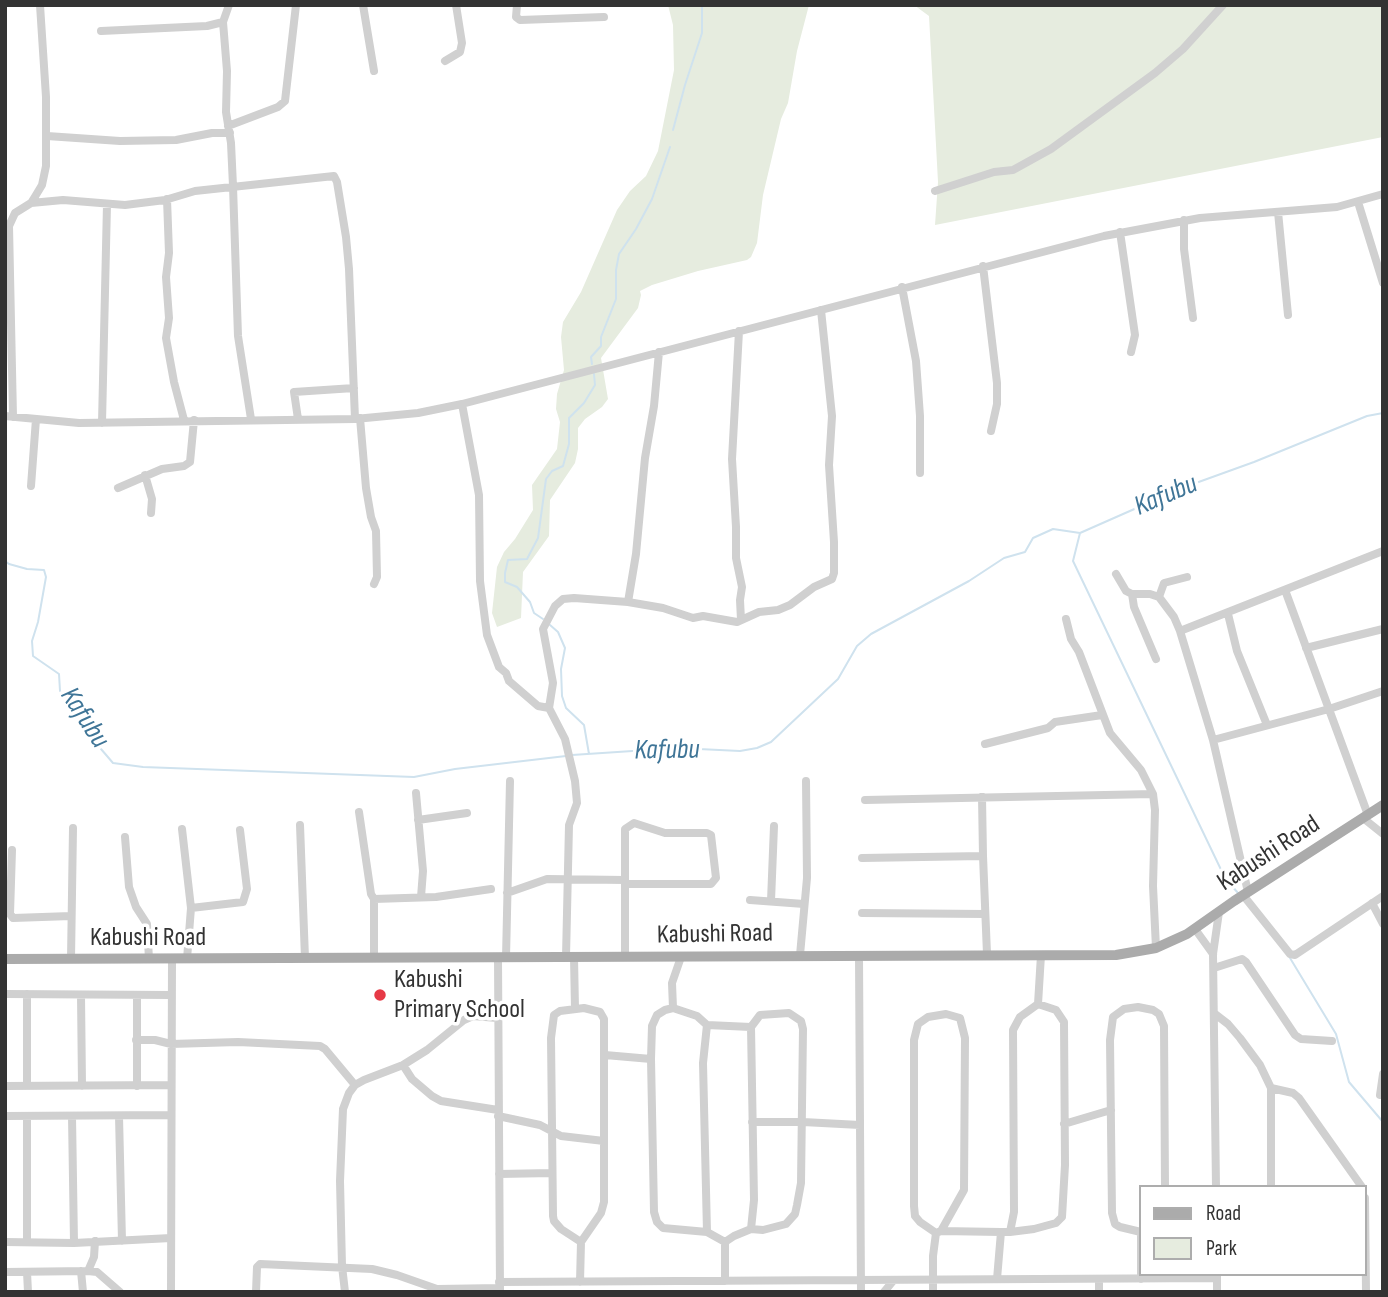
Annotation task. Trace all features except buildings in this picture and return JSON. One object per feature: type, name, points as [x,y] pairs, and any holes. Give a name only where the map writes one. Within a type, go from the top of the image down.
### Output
[{"type":"main road","name":"Kabushi Road","points":[[5,959],[1116,955],[1156,948],[1195,929],[1383,805]]},
{"type":"street","points":[[40,5],[47,136],[45,176],[43,185],[31,203],[15,213],[9,226],[9,416],[102,423],[357,419],[405,415],[462,404],[1120,232],[1184,220],[1337,207],[1383,194]]},
{"type":"street","points":[[229,5],[223,22],[233,186],[238,336],[251,419]]},
{"type":"street","points":[[47,136],[120,141],[176,140],[229,129],[278,107],[285,101],[296,5]]},
{"type":"street","points":[[363,5],[374,71]]},
{"type":"street","points":[[445,61],[460,52],[463,43],[456,5]]},
{"type":"street","points":[[517,5],[516,17],[520,20],[604,18]]},
{"type":"street","points":[[935,191],[994,172],[1013,170],[1051,149],[1156,74],[1223,5]]},
{"type":"street","points":[[101,31],[207,26],[223,22]]},
{"type":"street","points":[[31,203],[62,200],[107,204],[167,199],[195,191],[331,175],[336,179],[349,269],[357,419],[366,488],[376,531],[377,577],[374,584]]},
{"type":"street","points":[[167,199],[169,253],[166,277],[169,318],[166,338],[184,420]]},
{"type":"street","points":[[1358,202],[1383,284]]},
{"type":"street","points":[[102,423],[107,204]]},
{"type":"street","points":[[1278,212],[1288,315]]},
{"type":"street","points":[[1184,220],[1184,249],[1193,318]]},
{"type":"street","points":[[1120,232],[1135,335],[1131,352]]},
{"type":"street","points":[[983,266],[989,330],[995,358],[997,397],[991,431]]},
{"type":"street","points":[[902,287],[915,352],[920,416],[920,473]]},
{"type":"street","points":[[575,1009],[570,957],[568,877],[569,825],[577,803],[566,741],[549,708],[553,683],[543,629],[555,606],[563,599],[628,602],[663,608],[693,618],[703,616],[732,622],[759,612],[778,610],[814,587],[829,582],[834,573],[828,465],[832,416],[821,310]]},
{"type":"street","points":[[739,331],[732,459],[736,558],[742,587],[741,620]]},
{"type":"street","points":[[628,602],[659,352]]},
{"type":"street","points":[[298,419],[298,404],[294,392],[354,388]]},
{"type":"street","points":[[462,404],[480,502],[480,582],[487,635],[499,667],[506,673],[509,681],[538,706],[549,708]]},
{"type":"street","points":[[31,486],[36,419]]},
{"type":"street","points":[[118,488],[145,475],[184,466],[190,462],[194,420]]},
{"type":"street","points":[[145,475],[152,499],[151,513]]},
{"type":"street","points":[[1180,631],[1383,551]]},
{"type":"street","points":[[1116,575],[1122,587],[1132,594],[1159,597],[1174,617],[1213,740],[1242,896],[1290,954],[1295,954],[1383,896]]},
{"type":"street","points":[[1159,597],[1164,583],[1187,577]]},
{"type":"street","points":[[1285,590],[1365,816],[1383,834]]},
{"type":"street","points":[[1132,594],[1134,607],[1156,659]]},
{"type":"street","points":[[1228,614],[1237,651],[1267,725]]},
{"type":"street","points":[[1066,619],[1071,639],[1079,652],[1110,733],[1141,770],[1153,794],[1156,948]]},
{"type":"street","points":[[1306,648],[1383,629]]},
{"type":"street","points":[[1213,740],[1329,709],[1383,691]]},
{"type":"street","points":[[985,744],[1048,727],[1055,722],[1102,715]]},
{"type":"street","points":[[800,955],[807,878],[806,781]]},
{"type":"street","points":[[500,1287],[497,1018],[507,894],[510,782]]},
{"type":"street","points":[[416,793],[423,871],[421,897]]},
{"type":"street","points":[[865,800],[1153,794]]},
{"type":"street","points":[[982,797],[987,954]]},
{"type":"street","points":[[359,812],[374,900],[374,957]]},
{"type":"street","points":[[418,820],[467,813]]},
{"type":"street","points":[[507,894],[547,879],[568,877],[625,882],[711,884],[716,877],[711,835],[665,833],[634,823],[628,826],[624,835],[625,882],[625,957]]},
{"type":"street","points":[[300,825],[304,958]]},
{"type":"street","points":[[771,901],[774,826]]},
{"type":"street","points":[[71,959],[72,828]]},
{"type":"street","points":[[182,830],[191,908],[187,959]]},
{"type":"street","points":[[191,908],[243,902],[247,889],[240,830]]},
{"type":"street","points":[[125,837],[129,887],[136,907],[147,924],[149,959]]},
{"type":"street","points":[[12,850],[10,914],[13,918],[71,916]]},
{"type":"street","points":[[862,858],[983,856]]},
{"type":"street","points":[[374,900],[436,897],[491,889]]},
{"type":"street","points":[[750,900],[804,904]]},
{"type":"street","points":[[1371,903],[1383,924]]},
{"type":"street","points":[[1216,1185],[1213,954],[1219,912]]},
{"type":"street","points":[[862,914],[985,914]]},
{"type":"street","points":[[1195,929],[1213,954]]},
{"type":"street","points":[[1038,1004],[1041,955]]},
{"type":"street","points":[[859,956],[861,1292]]},
{"type":"street","points":[[673,1008],[672,982],[681,957]]},
{"type":"street","points":[[171,1292],[172,959]]},
{"type":"street","points":[[1214,968],[1242,959],[1295,1035],[1301,1039],[1332,1041]]},
{"type":"street","points":[[5,994],[172,995]]},
{"type":"street","points":[[27,994],[27,1086]]},
{"type":"street","points":[[81,995],[82,1086]]},
{"type":"street","points":[[137,995],[137,1086]]},
{"type":"street","points":[[933,1292],[933,1256],[938,1232],[964,1190],[965,1038],[960,1018],[946,1014],[928,1017],[918,1024],[914,1040],[915,1216],[938,1232],[1005,1232],[1049,1226],[1062,1217],[1065,1176],[1064,1022],[1062,1015],[1056,1010],[1038,1004]]},
{"type":"street","points":[[997,1279],[1005,1232],[1014,1212],[1013,1030],[1020,1017],[1038,1004]]},
{"type":"street","points":[[725,1242],[707,1232],[671,1230],[663,1228],[657,1222],[654,1212],[652,1026],[657,1015],[673,1008],[697,1016],[707,1025],[751,1027]]},
{"type":"street","points":[[1140,1232],[1120,1227],[1113,1219],[1110,1040],[1113,1017],[1117,1012],[1131,1008],[1153,1010],[1163,1020],[1165,1185]]},
{"type":"street","points":[[580,1282],[581,1242],[596,1224],[604,1202],[604,1019],[600,1012],[592,1009],[560,1011],[554,1015],[552,1021],[551,1132],[554,1221],[581,1242]]},
{"type":"street","points":[[725,1242],[751,1229],[763,1230],[786,1224],[794,1214],[801,1183],[801,1021],[797,1016],[781,1012],[760,1015],[751,1027],[754,1200],[751,1229]]},
{"type":"street","points":[[1215,1014],[1228,1024],[1247,1047],[1260,1065],[1270,1088],[1271,1185]]},
{"type":"street","points":[[345,1292],[340,1181],[344,1109],[349,1093],[355,1085],[403,1065],[427,1050],[464,1020],[473,1016],[497,1018]]},
{"type":"street","points":[[707,1025],[703,1063],[707,1232]]},
{"type":"street","points":[[136,1040],[172,1044],[239,1042],[320,1046],[355,1085]]},
{"type":"street","points":[[605,1055],[651,1059]]},
{"type":"street","points":[[403,1065],[412,1079],[441,1101],[498,1113],[566,1137],[604,1141]]},
{"type":"street","points":[[1380,1095],[1383,1074]]},
{"type":"street","points":[[5,1086],[171,1085]]},
{"type":"street","points":[[1270,1088],[1293,1093],[1299,1098],[1362,1185]]},
{"type":"street","points":[[1064,1124],[1111,1110]]},
{"type":"street","points":[[5,1116],[171,1115]]},
{"type":"street","points":[[72,1116],[74,1242]]},
{"type":"street","points":[[119,1116],[122,1241]]},
{"type":"street","points":[[27,1117],[27,1242]]},
{"type":"street","points":[[752,1122],[860,1125]]},
{"type":"street","points":[[499,1174],[552,1173]]},
{"type":"street","points":[[5,1242],[171,1238]]},
{"type":"street","points":[[83,1292],[85,1271],[94,1256],[94,1241]]},
{"type":"street","points":[[725,1242],[725,1281]]},
{"type":"street","points":[[256,1292],[258,1265],[372,1269],[437,1289],[569,1287],[580,1282],[1051,1280],[1217,1276],[1217,1292]]},
{"type":"street","points":[[5,1272],[97,1272],[120,1292]]},
{"type":"street","points":[[27,1272],[27,1292]]},
{"type":"street","points":[[1099,1279],[1099,1292]]},
{"type":"street","points":[[884,1292],[893,1280]]},
{"type":"street","points":[[1050,1292],[1051,1280]]},
{"type":"street","points":[[789,1281],[789,1292]]},
{"type":"green space","points":[[668,5],[809,5],[788,103],[781,119],[763,195],[757,243],[747,260],[698,271],[640,291],[638,308],[601,358],[608,399],[578,428],[575,463],[550,500],[549,536],[523,572],[521,618],[497,627],[492,613],[497,567],[533,510],[532,485],[557,449],[560,422],[556,409],[557,394],[564,370],[561,337],[563,322],[581,292],[617,210],[630,191],[646,176],[658,151],[674,70],[673,25]]},
{"type":"green space","points":[[914,5],[1383,5],[1383,137],[935,225],[938,182],[929,16]]},
{"type":"waterway","points":[[673,130],[702,33],[702,5]]},
{"type":"waterway","points":[[592,364],[591,357],[601,346],[601,337],[616,299],[619,254],[652,199],[670,147]]},
{"type":"waterway","points":[[543,619],[534,613],[530,602],[517,587],[505,582],[505,573],[508,560],[527,559],[538,538],[546,479],[552,471],[563,466],[569,444],[569,418],[584,403],[595,385],[594,374]]},
{"type":"waterway","name":"Kafubu","points":[[572,755],[678,748],[740,751],[757,748],[771,742],[838,679],[857,646],[871,634],[969,581],[1004,558],[1025,552],[1033,538],[1053,529],[1080,533],[1182,488],[1367,416],[1383,413]]},
{"type":"waterway","points":[[1080,533],[1073,561],[1225,878],[1238,893]]},
{"type":"waterway","name":"Kafubu","points":[[5,561],[27,569],[44,570],[46,577],[32,641],[33,656],[59,674],[60,691],[113,763],[143,767],[414,777],[455,769],[566,756]]},
{"type":"waterway","points":[[550,625],[558,632],[565,648],[561,669],[562,696],[566,708],[584,725],[589,754]]},
{"type":"waterway","points":[[1290,958],[1336,1034],[1349,1082],[1383,1122]]},
{"type":"place","name":"Kabushi Primary School","points":[[380,995]]}]
